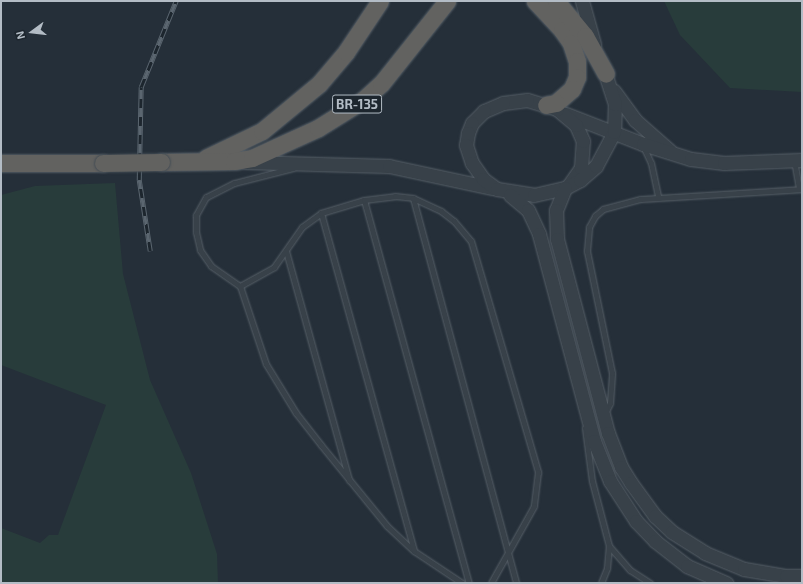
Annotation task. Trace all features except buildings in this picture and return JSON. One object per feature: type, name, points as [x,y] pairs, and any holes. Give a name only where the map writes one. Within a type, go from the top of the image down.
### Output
[{"type":"highway","name":"BR-135","points":[[191,161],[209,157],[243,142],[288,111],[319,84],[342,57],[380,1]]},
{"type":"highway","name":"BR-135","points":[[9,163],[234,161],[272,151],[318,128],[363,100],[396,68],[447,1]]},
{"type":"highway","points":[[535,1],[562,30],[571,43],[577,61],[577,77],[572,88],[556,103],[546,105]]},
{"type":"highway","points":[[556,1],[585,36],[606,74]]},
{"type":"highway","points":[[1,157],[9,163],[1,169]]},
{"type":"street","points":[[582,1],[592,40],[614,92],[635,120],[676,156]]},
{"type":"street","points":[[234,161],[388,166],[502,191],[534,195],[567,186],[596,166],[614,132],[615,104],[606,74]]},
{"type":"street","points":[[726,583],[700,572],[675,557],[650,536],[622,503],[600,462],[534,220],[520,201],[483,179],[469,156],[466,139],[470,128],[484,111],[503,103],[527,100],[546,105],[642,144],[676,156],[724,163],[798,160]]},
{"type":"street","points":[[562,112],[576,125],[585,150],[582,168],[567,186],[556,210],[557,239],[603,418],[621,467],[655,516],[672,532],[704,553],[744,569],[786,576],[802,576]]},
{"type":"lane","points":[[642,144],[651,163],[658,197]]},
{"type":"lane","points":[[603,418],[610,403],[612,373],[587,251],[589,227],[595,216],[603,209],[640,198],[801,189],[798,160]]},
{"type":"lane","points":[[309,164],[219,188],[206,197],[201,205],[196,220],[200,250],[211,266],[240,286],[266,364],[296,413],[375,514],[414,551],[462,583]]},
{"type":"lane","points":[[240,286],[274,267],[302,228],[321,213],[364,200],[395,196],[413,198],[445,214],[471,241],[536,466],[538,491],[534,506],[491,583]]},
{"type":"lane","points":[[413,198],[516,583]]},
{"type":"lane","points":[[364,200],[469,583]]},
{"type":"lane","points":[[321,213],[414,551]]},
{"type":"lane","points":[[286,251],[350,482]]},
{"type":"lane","points":[[579,384],[592,481],[609,546],[608,568],[601,583]]},
{"type":"lane","points":[[609,546],[630,570],[650,583]]},
{"type":"green space","points":[[664,1],[802,1],[802,92],[730,88],[680,35]]},
{"type":"green space","points":[[115,183],[123,274],[150,380],[191,473],[217,554],[218,583],[1,583],[1,528],[40,543],[49,535],[58,535],[106,405],[1,365],[1,195],[35,186]]},
{"type":"railway","points":[[150,251],[139,180],[141,87],[176,1]]}]
